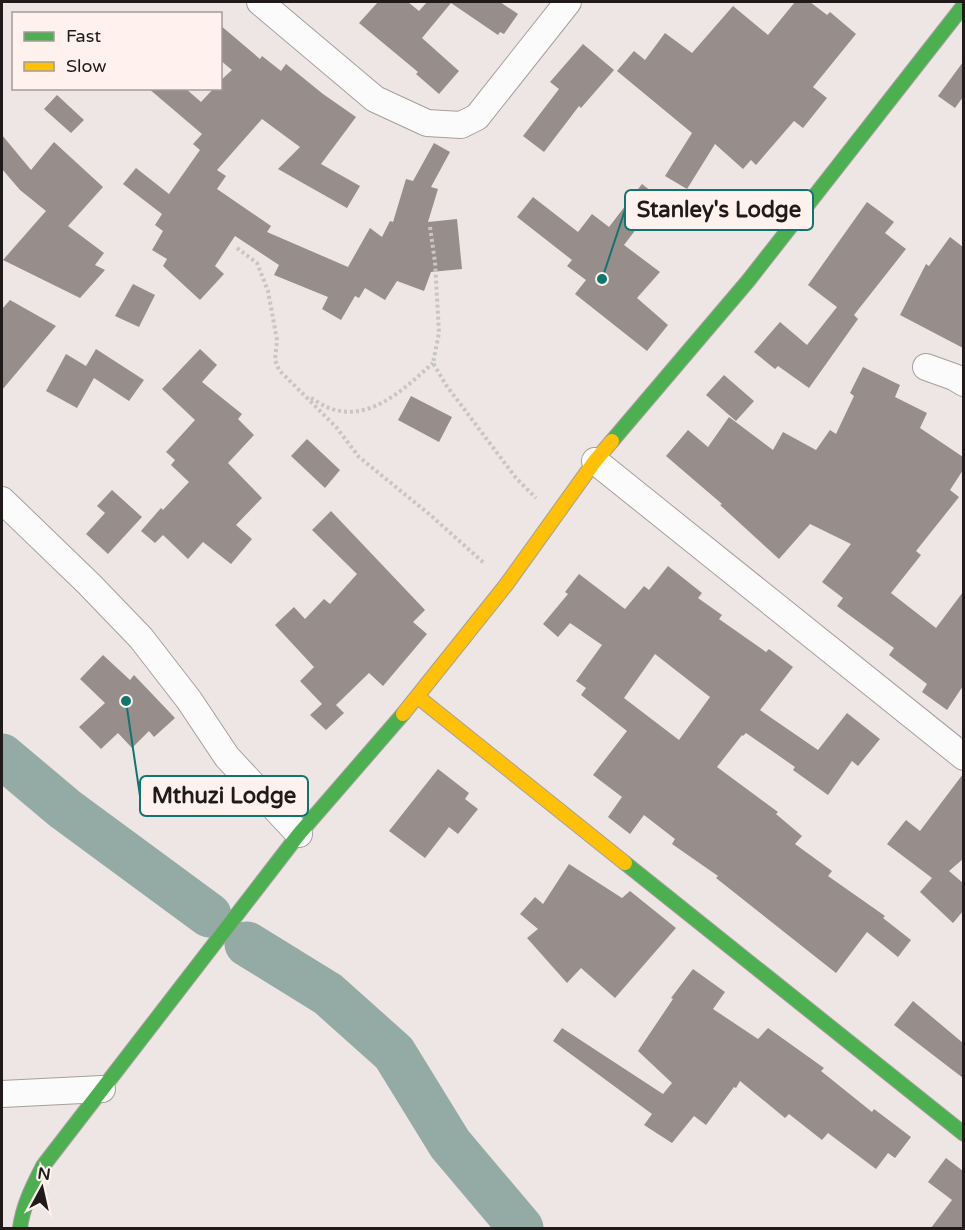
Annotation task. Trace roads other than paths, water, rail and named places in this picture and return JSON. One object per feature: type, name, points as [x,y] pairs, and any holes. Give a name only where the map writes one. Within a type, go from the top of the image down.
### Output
[{"type":"street","points":[[260,2],[375,99],[428,123],[452,125],[461,125],[477,117],[568,2]]},
{"type":"street","points":[[20,1228],[22,1214],[31,1189],[43,1166],[102,1089],[299,834],[418,697],[506,585],[595,461],[748,281],[963,5]]},
{"type":"street","points":[[926,367],[954,377],[963,383]]},
{"type":"street","points":[[595,461],[963,757]]},
{"type":"street","points":[[2,500],[141,638],[189,700],[227,757],[299,834]]},
{"type":"street","points":[[418,697],[963,1134]]},
{"type":"street","points":[[2,1094],[102,1089]]},
{"type":"waterway","points":[[2,756],[65,809],[209,915]]},
{"type":"waterway","points":[[247,944],[328,994],[394,1053],[450,1144],[521,1228]]},
{"type":"place","name":"Stanley's Lodge","points":[[602,279]]},
{"type":"place","name":"Mthuzi Lodge","points":[[126,701]]}]
